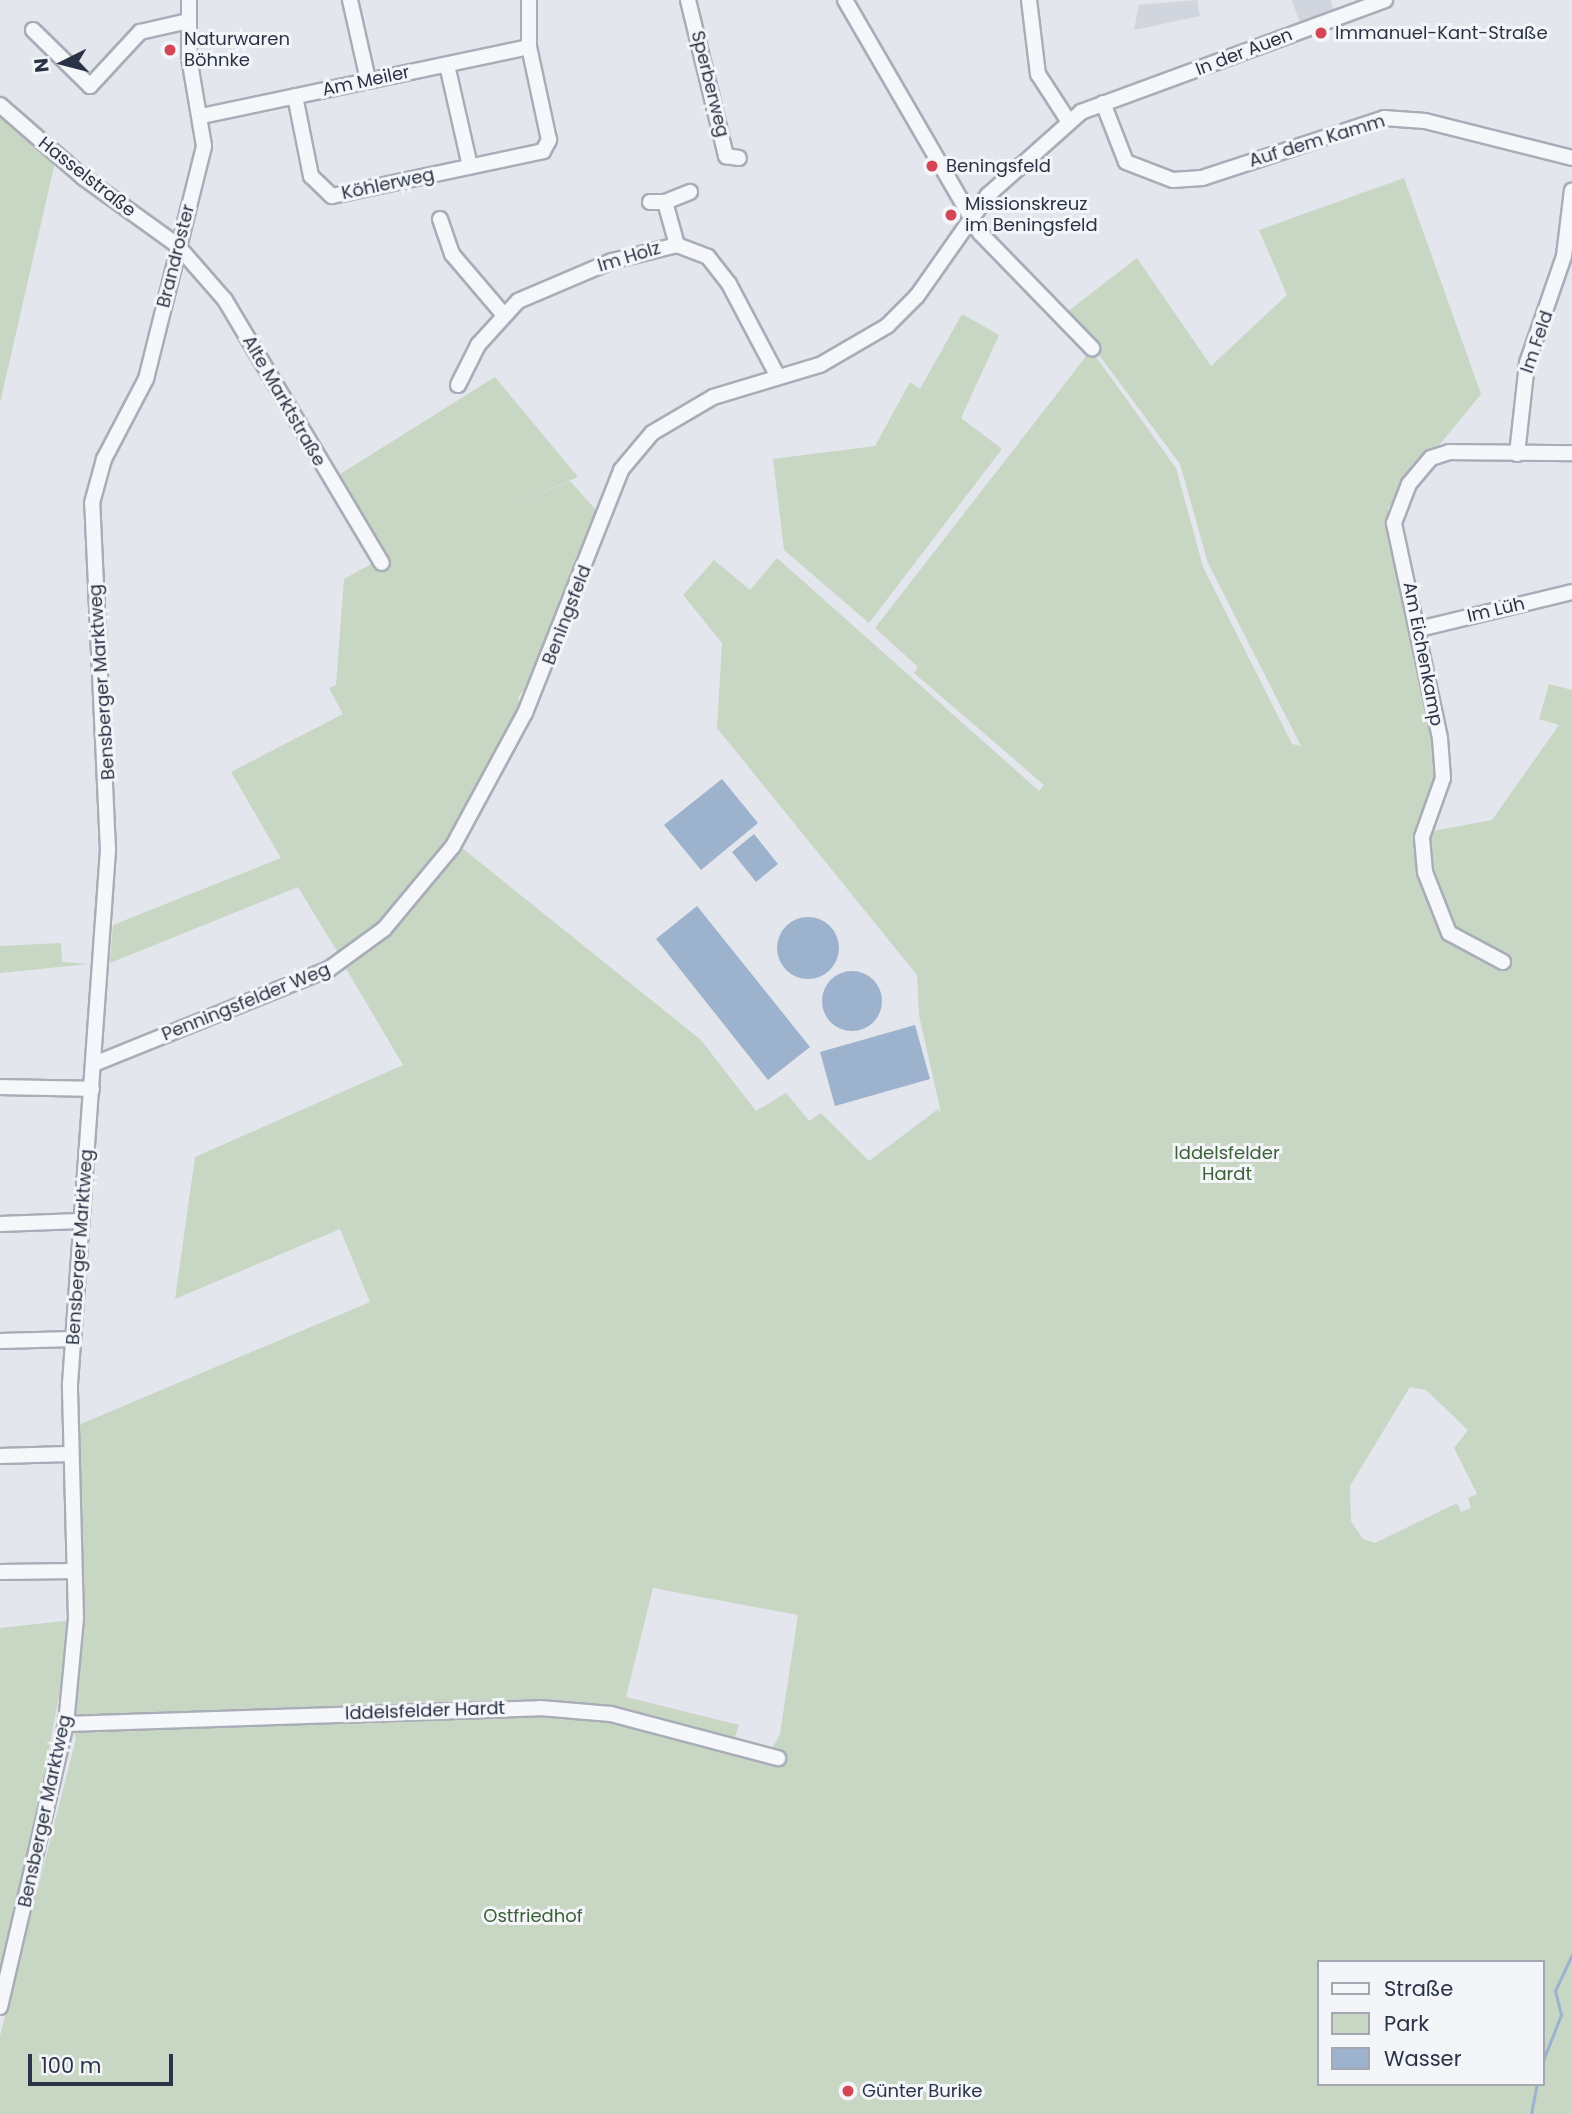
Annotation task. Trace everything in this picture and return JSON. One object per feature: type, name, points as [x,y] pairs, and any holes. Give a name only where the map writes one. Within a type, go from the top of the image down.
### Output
[{"type":"street","name":"Brandroster","points":[[94,481],[146,379],[177,245],[204,146],[188,21],[189,0]]},
{"type":"street","points":[[350,0],[368,80]]},
{"type":"street","points":[[529,0],[529,47]]},
{"type":"street","name":"Sperberweg","points":[[688,0],[726,156],[739,158]]},
{"type":"street","points":[[845,0],[997,255],[1033,281],[1092,348]]},
{"type":"street","points":[[1029,0],[1035,64],[1069,122]]},
{"type":"street","name":"In der Auen","points":[[1103,103],[1385,0]]},
{"type":"street","points":[[33,30],[90,86],[140,32],[188,21]]},
{"type":"street","name":"Am Meiler","points":[[202,116],[529,47]]},
{"type":"street","name":"Köhlerweg","points":[[295,96],[311,176],[324,193],[339,196],[548,147],[529,47]]},
{"type":"street","points":[[447,65],[470,166]]},
{"type":"street","name":"Beningsfeld","points":[[543,676],[621,470],[679,412],[830,360],[887,326],[917,296],[971,214],[1069,122],[1103,103]]},
{"type":"street","name":"Auf dem Kamm","points":[[1103,103],[1126,162],[1173,180],[1202,178],[1384,118],[1425,121],[1572,158]]},
{"type":"street","name":"Hasselstraße","points":[[0,105],[84,178],[177,245]]},
{"type":"street","name":"Im Feld","points":[[1517,454],[1527,363],[1564,256],[1572,190]]},
{"type":"street","points":[[650,202],[665,202],[690,192]]},
{"type":"street","points":[[665,202],[677,244]]},
{"type":"street","points":[[440,219],[452,254],[503,314]]},
{"type":"street","name":"Im Holz","points":[[458,385],[503,314],[569,277],[677,244],[708,257],[729,284],[778,377]]},
{"type":"street","name":"Alte Marktstraße","points":[[177,245],[225,300],[382,564]]},
{"type":"street","name":"Am Eichenkamp","points":[[1503,962],[1449,933],[1425,872],[1422,837],[1443,778],[1419,629],[1394,523],[1409,484],[1431,458],[1448,452],[1572,453]]},
{"type":"street","name":"Bensberger Marktweg","points":[[0,2007],[66,1724],[74,1571],[68,1454],[73,1339],[94,1064],[109,809],[94,481]]},
{"type":"street","name":"Im Lüh","points":[[1419,629],[1572,592]]},
{"type":"street","name":"Penningsfelder Weg","points":[[94,1064],[329,969],[384,929],[453,846],[543,676]]},
{"type":"street","points":[[0,1087],[92,1088]]},
{"type":"street","points":[[0,1224],[80,1222]]},
{"type":"street","points":[[0,1341],[73,1339]]},
{"type":"street","points":[[0,1456],[68,1454]]},
{"type":"street","points":[[0,1573],[74,1571]]},
{"type":"street","name":"Iddelsfelder Hardt","points":[[66,1724],[540,1708],[611,1714],[778,1758]]},
{"type":"shaded area","points":[[1197,0],[1200,16],[1134,30],[1139,5]]},
{"type":"shaded area","points":[[1292,0],[1330,0],[1334,11],[1300,23]]},
{"type":"green space","points":[[0,114],[55,162],[0,403]]},
{"type":"green space","name":"Ostfriedhof","points":[[1404,178],[1481,394],[1388,508],[1440,750],[1428,832],[1492,820],[1559,725],[1539,719],[1549,684],[1572,690],[1572,2114],[0,2114],[0,2036],[76,1739],[70,1721],[76,1426],[370,1302],[340,1229],[175,1299],[195,1157],[403,1065],[345,967],[375,941],[457,844],[701,1040],[756,1111],[786,1093],[809,1121],[821,1113],[869,1161],[938,1109],[941,1113],[919,1015],[917,975],[717,728],[722,643],[683,595],[714,560],[750,590],[777,558],[1039,791],[1044,785],[914,673],[918,667],[875,628],[1091,350],[1176,468],[1203,567],[1292,744],[1301,746],[1208,563],[1180,464],[1067,312],[1137,258],[1211,366],[1287,295],[1259,230]],"holes":[[[1410,1387],[1426,1390],[1468,1430],[1454,1448],[1477,1494],[1468,1498],[1471,1508],[1461,1512],[1457,1503],[1375,1543],[1363,1539],[1351,1521],[1350,1486]],[[653,1588],[798,1615],[780,1734],[765,1762],[730,1752],[739,1725],[626,1697]]]},
{"type":"green space","points":[[962,314],[999,335],[961,418],[1002,449],[869,623],[784,550],[773,459],[875,446],[910,382],[920,389]]},
{"type":"green space","points":[[495,377],[578,477],[517,503],[570,481],[596,510],[541,670],[518,697],[522,709],[452,838],[396,910],[341,958],[298,887],[110,963],[113,925],[281,858],[231,772],[343,714],[329,688],[336,685],[344,579],[384,557],[337,476]]},
{"type":"green space","points":[[61,943],[62,962],[89,964],[0,973],[0,946]]},
{"type":"green space","points":[[73,1620],[22,1895],[0,1985],[0,1628]]},
{"type":"water","points":[[722,779],[758,823],[701,870],[664,825]]},
{"type":"water","points":[[754,834],[778,864],[756,882],[732,852]]},
{"type":"water","points":[[697,906],[810,1047],[768,1080],[656,939]]},
{"type":"water","points":[[808,917],[830,926],[839,948],[830,970],[808,979],[786,970],[777,948],[786,926]]},
{"type":"water","points":[[846,971],[858,971],[877,984],[882,1001],[880,1013],[869,1026],[858,1031],[846,1031],[827,1018],[822,1007],[822,995],[835,976]]},
{"type":"water","points":[[915,1025],[930,1079],[835,1106],[820,1052]]},
{"type":"waterway","points":[[1544,2058],[1561,2015],[1555,1991],[1572,1955]]},
{"type":"waterway","points":[[1531,2114],[1537,2086]]},
{"type":"place","name":"Immanuel-Kant-Straße","points":[[1321,33]]},
{"type":"place","name":"Naturwaren Böhnke","points":[[170,50]]},
{"type":"place","name":"Beningsfeld","points":[[932,166]]},
{"type":"place","name":"Missionskreuz im Beningsfeld","points":[[951,215]]},
{"type":"place","name":"Günter Burike","points":[[848,2091]]}]
